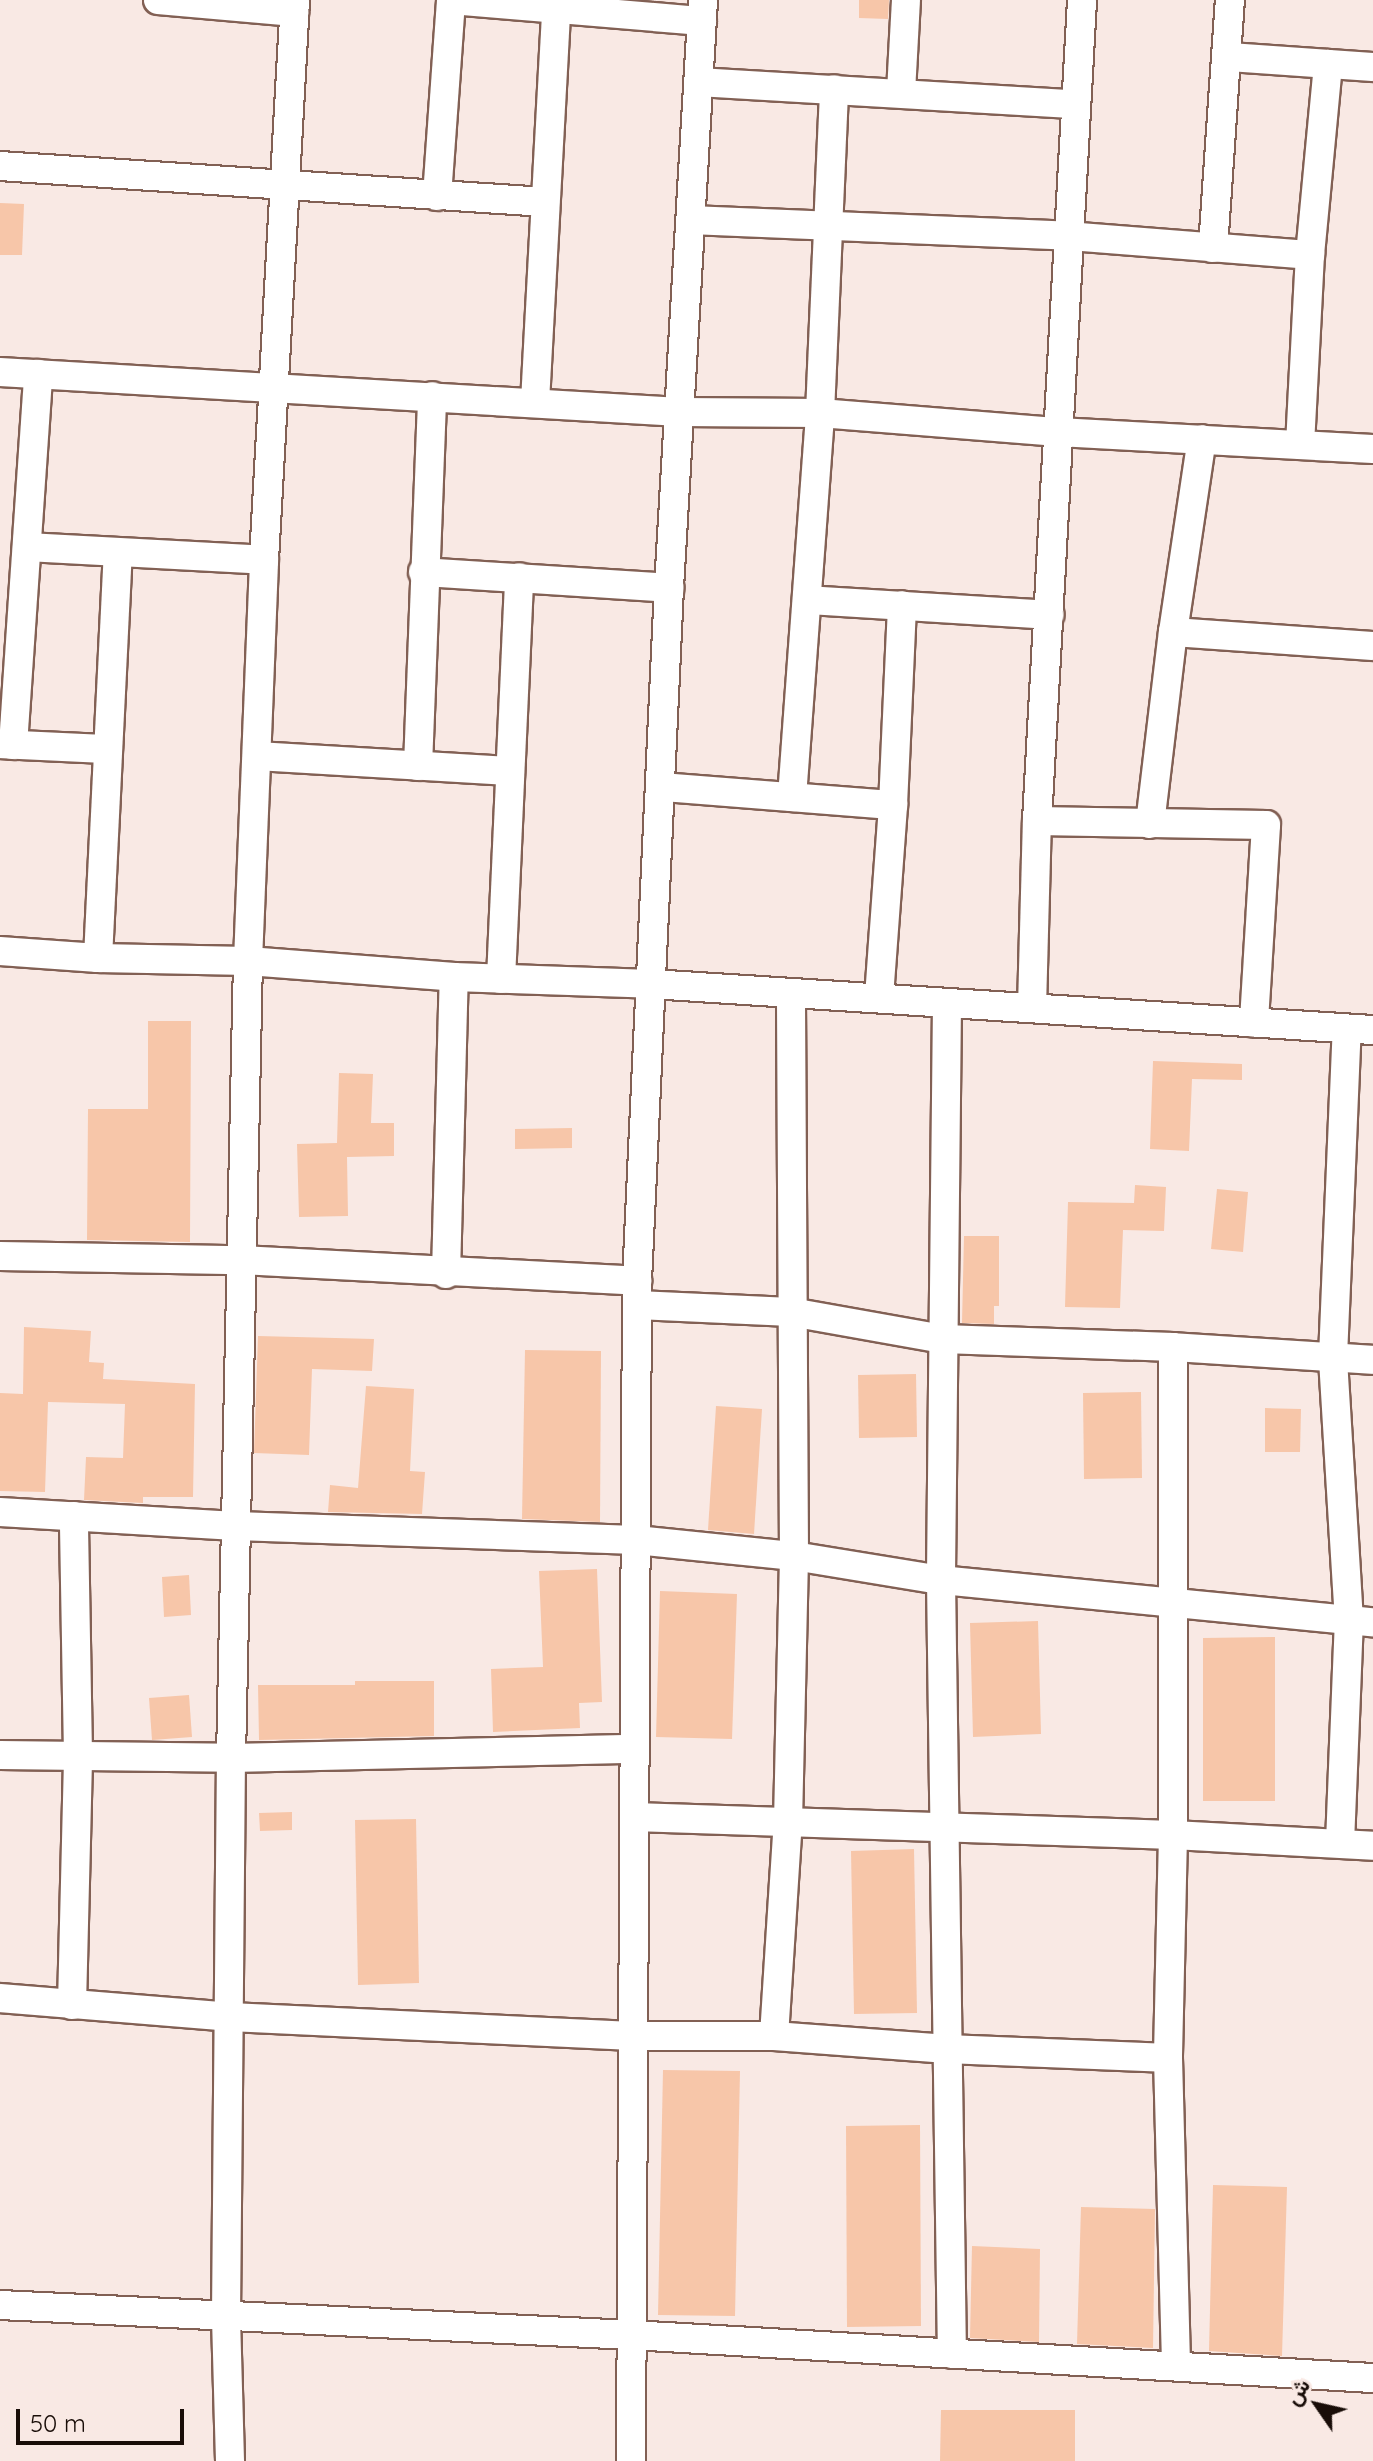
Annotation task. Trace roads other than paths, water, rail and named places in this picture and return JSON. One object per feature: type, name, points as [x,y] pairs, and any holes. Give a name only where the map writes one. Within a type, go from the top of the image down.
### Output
[{"type":"street","points":[[158,0],[295,6],[264,560],[248,961],[231,1758],[226,2317],[230,2461]]},
{"type":"street","points":[[437,196],[451,0],[556,11],[703,10],[669,588],[637,1293],[631,2461]]},
{"type":"street","points":[[901,92],[906,0]]},
{"type":"street","points":[[1032,1008],[1037,821],[1082,0]]},
{"type":"street","points":[[1213,248],[1229,57],[1230,0]]},
{"type":"street","points":[[535,402],[556,11]]},
{"type":"street","points":[[1229,57],[1373,67]]},
{"type":"street","points":[[1300,445],[1310,255],[1328,64]]},
{"type":"street","points":[[699,82],[1074,104]]},
{"type":"street","points":[[792,797],[820,413],[834,89]]},
{"type":"street","points":[[0,166],[545,202]]},
{"type":"street","points":[[692,220],[1068,236],[1310,255]]},
{"type":"street","points":[[0,372],[680,412],[820,413],[1058,432],[1373,449]]},
{"type":"street","points":[[38,374],[27,547],[6,744],[107,749]]},
{"type":"street","points":[[418,766],[432,396]]},
{"type":"street","points":[[1150,824],[1173,632],[1202,439]]},
{"type":"street","points":[[27,547],[264,560]]},
{"type":"street","points":[[98,958],[118,554]]},
{"type":"street","points":[[423,572],[669,588]]},
{"type":"street","points":[[501,979],[519,577]]},
{"type":"street","points":[[807,600],[1050,615]]},
{"type":"street","points":[[879,997],[893,805],[902,605]]},
{"type":"street","points":[[1173,632],[1373,646]]},
{"type":"street","points":[[258,756],[508,771]]},
{"type":"street","points":[[662,787],[893,805]]},
{"type":"street","points":[[1037,821],[1266,825],[1254,1023]]},
{"type":"street","points":[[0,951],[98,958],[248,961],[454,977],[879,997],[1360,1029],[1333,1357],[1361,1622],[1340,1843]]},
{"type":"street","points":[[446,1274],[454,977]]},
{"type":"street","points":[[774,2036],[788,1822],[794,1556],[791,994]]},
{"type":"street","points":[[947,1003],[941,1580],[952,2354]]},
{"type":"street","points":[[0,1256],[241,1260],[446,1274],[791,1312],[943,1339],[1173,1347],[1373,1360]]},
{"type":"street","points":[[1173,1347],[1173,1835],[1168,2058],[1176,2366]]},
{"type":"street","points":[[0,1512],[236,1526],[636,1540],[794,1556],[941,1580],[1361,1622]]},
{"type":"street","points":[[72,2005],[78,1755],[74,1516]]},
{"type":"street","points":[[0,1755],[231,1758],[635,1749]]},
{"type":"street","points":[[634,1817],[1173,1835],[1373,1846]]},
{"type":"street","points":[[0,1998],[230,2017],[633,2036],[774,2036],[948,2049],[1168,2058]]},
{"type":"street","points":[[0,2305],[631,2335],[1373,2378]]}]
